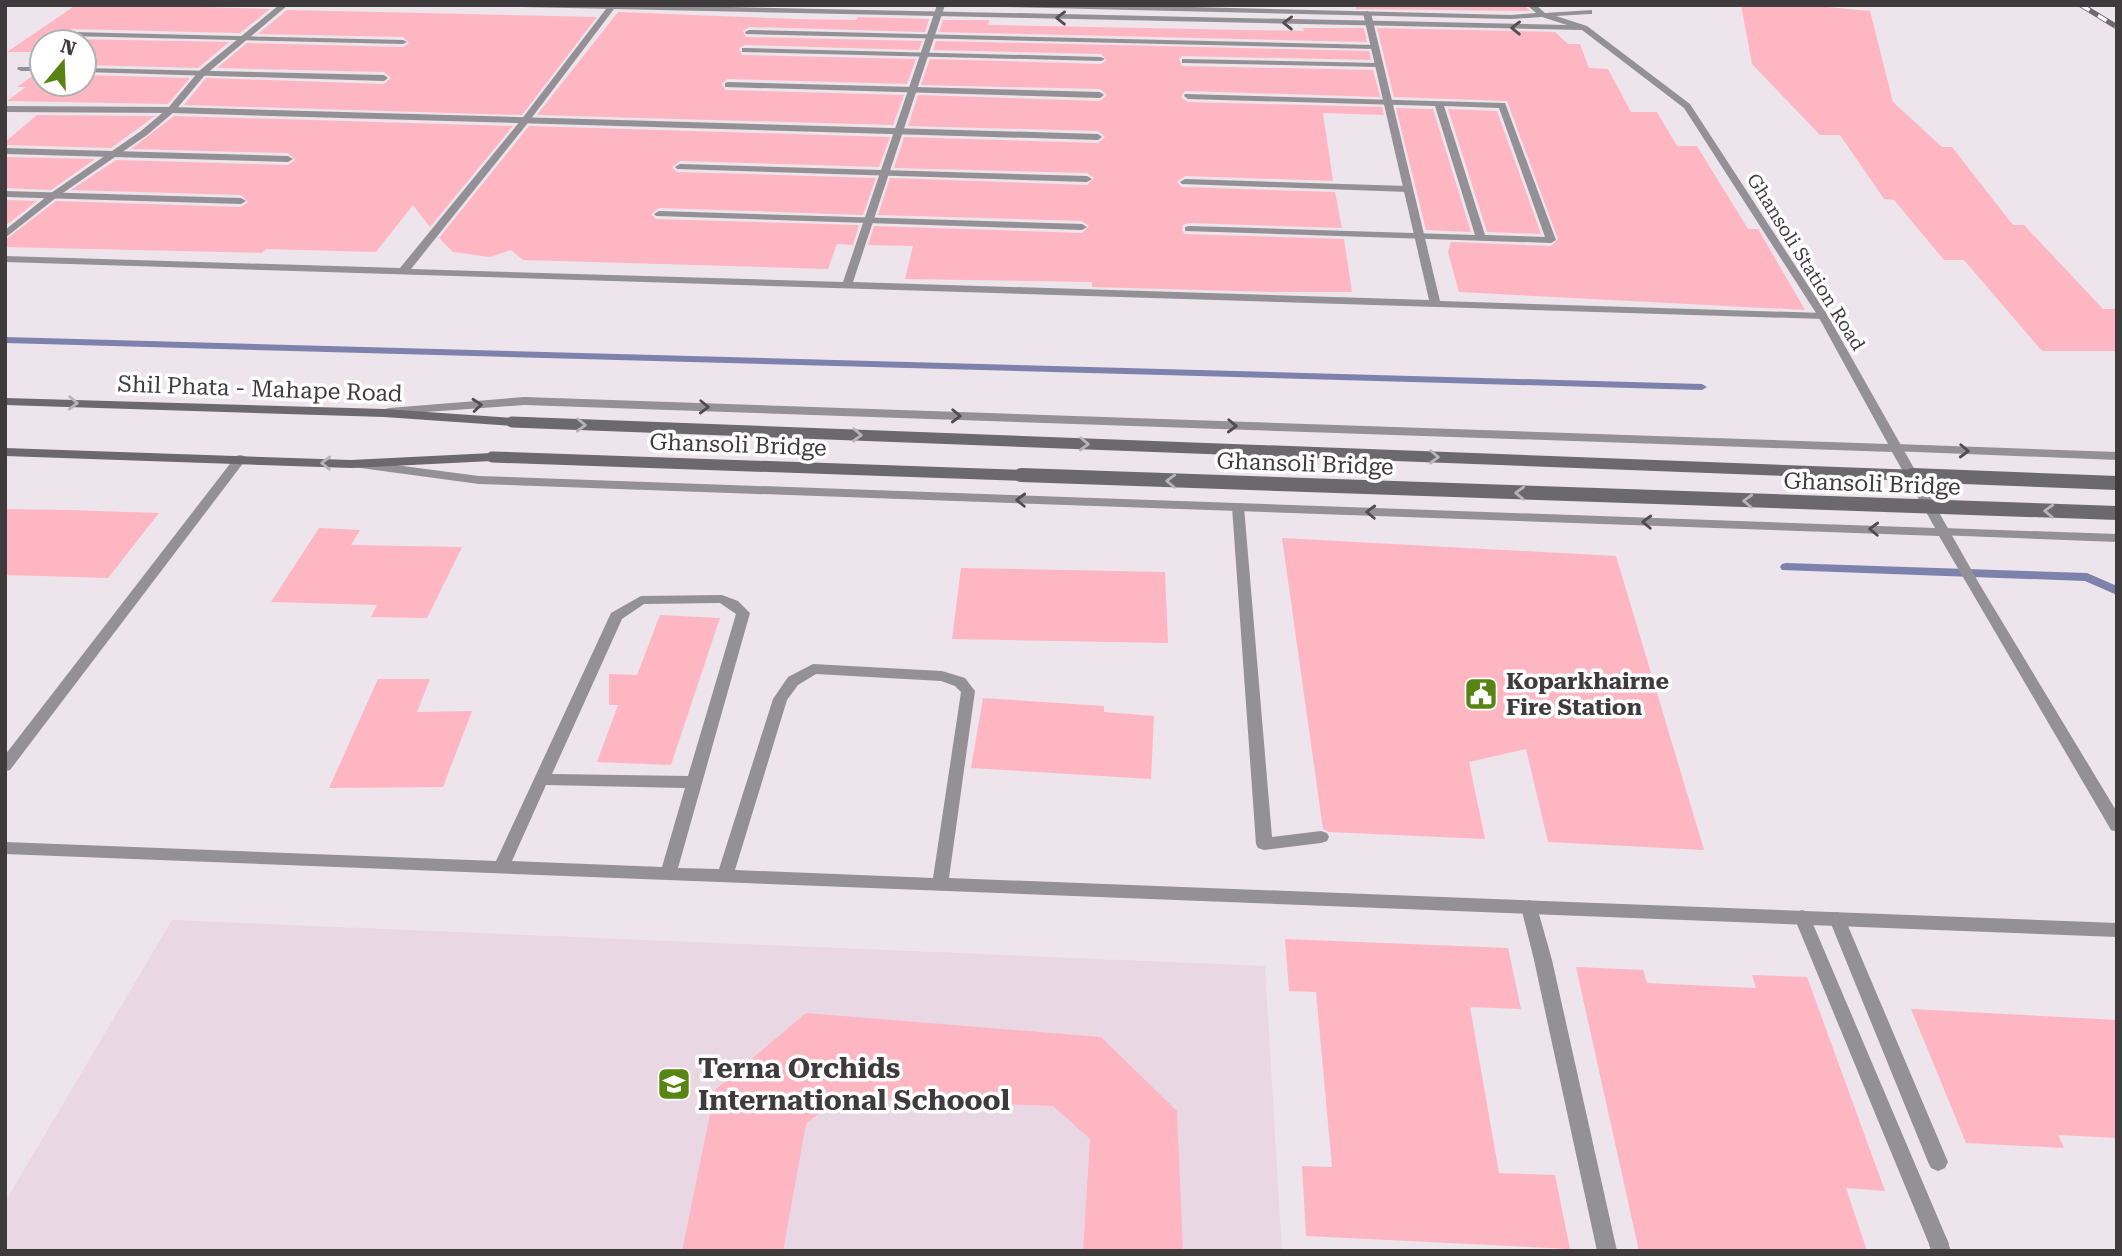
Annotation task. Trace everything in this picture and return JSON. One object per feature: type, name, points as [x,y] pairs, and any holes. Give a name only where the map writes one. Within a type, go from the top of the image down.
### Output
[{"type":"main road","name":"Shil Phata - Mahape Road","points":[[5,401],[384,413],[512,422]]},
{"type":"main road","name":"Ghansoli Bridge","points":[[512,422],[2117,483]]},
{"type":"main road","points":[[5,452],[351,464]]},
{"type":"main road","name":"Ghansoli Bridge","points":[[351,464],[492,457],[2117,513]]},
{"type":"street","points":[[5,235],[54,195],[116,155],[171,110],[202,74],[284,5]]},
{"type":"street","points":[[522,5],[1584,28],[1589,12]]},
{"type":"street","points":[[847,285],[941,5]]},
{"type":"street","points":[[1004,5],[1511,17],[1589,12]]},
{"type":"street","name":"Ghansoli Station Road","points":[[1531,5],[1543,15],[1584,28],[1687,106],[1823,316],[1942,532],[2117,826]]},
{"type":"street","points":[[1579,5],[1589,12]]},
{"type":"street","points":[[404,270],[524,122],[612,6]]},
{"type":"street","points":[[1367,13],[1435,304]]},
{"type":"street","points":[[749,32],[1375,47]]},
{"type":"street","points":[[98,35],[403,42]]},
{"type":"street","points":[[745,50],[1101,59]]},
{"type":"street","points":[[1185,61],[1379,65]]},
{"type":"street","points":[[21,69],[28,69]]},
{"type":"street","points":[[98,70],[384,78]]},
{"type":"street","points":[[728,85],[1100,95]]},
{"type":"street","points":[[1188,96],[1502,105],[1551,240],[1189,229]]},
{"type":"street","points":[[1439,103],[1481,238]]},
{"type":"street","points":[[5,108],[171,110],[1098,137]]},
{"type":"street","points":[[5,151],[288,159]]},
{"type":"street","points":[[680,167],[1087,179]]},
{"type":"street","points":[[1185,182],[1408,188]]},
{"type":"street","points":[[5,194],[241,201]]},
{"type":"street","points":[[659,214],[1082,227]]},
{"type":"street","points":[[5,258],[1823,316]]},
{"type":"street","points":[[384,413],[524,401],[2117,456]]},
{"type":"street","points":[[5,766],[240,460]]},
{"type":"street","points":[[351,464],[479,480],[2117,538]]},
{"type":"street","points":[[1238,507],[1264,844],[1321,837]]},
{"type":"street","points":[[501,867],[616,616],[641,600],[722,599],[743,613],[668,874]]},
{"type":"street","points":[[725,876],[780,699],[793,681],[813,668],[942,676],[960,682],[968,691],[940,884]]},
{"type":"street","points":[[540,779],[694,782]]},
{"type":"street","points":[[5,848],[2117,930]]},
{"type":"street","points":[[1529,907],[1607,1251]]},
{"type":"street","points":[[1801,917],[1940,1248]]},
{"type":"street","points":[[1837,919],[1938,1162]]},
{"type":"shaded area","name":"Terna Orchids International Schoool","points":[[172,920],[1265,966],[1282,1251],[5,1251],[5,1202]]},
{"type":"building","points":[[76,5],[270,9],[240,33],[42,28]]},
{"type":"building","points":[[1356,5],[1524,5],[1530,11],[1356,9]]},
{"type":"building","points":[[1741,5],[1806,5],[1870,11],[1893,102],[1942,147],[1952,147],[2013,225],[2024,225],[2103,309],[2117,309],[2117,351],[2042,351],[1964,260],[1944,260],[1894,200],[1884,199],[1840,135],[1820,135],[1752,64]]},
{"type":"building","points":[[287,10],[597,17],[522,115],[184,105],[206,78],[384,84],[391,78],[384,72],[217,68],[247,43],[403,47],[409,43],[403,37],[258,34]]},
{"type":"building","points":[[618,12],[796,19],[929,19],[925,32],[749,27],[743,31],[746,37],[922,41],[919,50],[745,45],[739,48],[742,55],[916,59],[907,84],[728,79],[722,83],[725,90],[904,95],[893,125],[537,115]]},
{"type":"building","points":[[943,20],[989,20],[988,25],[1304,31],[1303,28],[1364,28],[1367,42],[939,32]]},
{"type":"building","points":[[1377,28],[1555,32],[1568,44],[1580,44],[1589,68],[1608,69],[1631,112],[1657,112],[1677,146],[1697,146],[1748,229],[1758,229],[1805,310],[1459,292],[1448,252],[1451,242],[1551,246],[1558,239],[1507,101],[1394,97]]},
{"type":"building","points":[[28,38],[28,52],[7,52]]},
{"type":"building","points":[[98,40],[229,42],[198,68],[98,65]]},
{"type":"building","points":[[936,41],[1369,51],[1371,60],[1182,56],[1179,59],[1182,66],[1373,70],[1380,97],[1185,91],[1181,97],[1188,102],[1382,107],[1384,115],[1323,113],[1333,181],[1185,176],[1177,182],[1182,187],[1335,192],[1342,228],[1189,223],[1183,225],[1182,231],[1185,234],[1344,239],[1352,292],[1092,287],[1092,282],[905,279],[913,246],[868,245],[874,226],[1082,233],[1089,226],[1082,221],[878,215],[890,178],[1087,185],[1094,178],[1087,173],[894,168],[904,137],[1098,143],[1105,137],[1098,131],[908,126],[918,95],[1100,101],[1107,95],[1100,89],[921,85],[930,59],[1101,64],[1107,60],[1101,54],[933,50]]},
{"type":"building","points":[[98,75],[190,78],[168,104],[7,101],[26,87],[17,87],[28,79],[28,98],[98,98]]},
{"type":"building","points":[[1396,108],[1433,109],[1471,232],[1426,230]]},
{"type":"building","points":[[1448,109],[1497,111],[1541,234],[1487,232]]},
{"type":"building","points":[[37,115],[155,116],[111,148],[5,145],[5,142]]},
{"type":"building","points":[[174,116],[513,126],[430,227],[413,205],[376,252],[266,249],[262,253],[5,247],[5,240],[56,201],[241,207],[248,202],[241,195],[71,190],[116,160],[288,165],[295,160],[288,153],[131,149]]},
{"type":"building","points":[[529,126],[890,137],[879,167],[680,161],[672,167],[677,172],[876,178],[863,215],[659,208],[651,214],[656,219],[859,225],[853,245],[837,244],[828,269],[523,260],[511,250],[490,257],[453,252],[439,238]]},
{"type":"building","points":[[5,157],[95,159],[51,190],[5,188]]},
{"type":"building","points":[[5,200],[37,201],[5,226]]},
{"type":"building","points":[[5,509],[159,513],[108,578],[5,575]]},
{"type":"building","points":[[319,528],[360,530],[351,545],[462,547],[427,618],[371,617],[377,605],[271,602]]},
{"type":"building","name":"Koparkhairne Fire Station","points":[[1282,538],[1616,556],[1704,850],[1548,842],[1526,749],[1469,762],[1485,839],[1329,832],[1323,829]]},
{"type":"building","points":[[961,568],[1165,572],[1168,643],[952,639]]},
{"type":"building","points":[[660,615],[720,618],[671,765],[597,762],[618,705],[609,705],[609,674],[637,675]]},
{"type":"building","points":[[378,679],[430,679],[417,712],[472,711],[443,787],[329,788]]},
{"type":"building","points":[[983,698],[1104,706],[1104,712],[1154,716],[1151,779],[971,768]]},
{"type":"building","points":[[1285,939],[1508,948],[1521,1009],[1470,1007],[1499,1173],[1555,1175],[1570,1249],[1306,1236],[1302,1166],[1332,1167],[1316,992],[1289,991]]},
{"type":"building","points":[[1576,967],[1643,970],[1647,983],[1756,988],[1752,975],[1807,977],[1885,1191],[1846,1188],[1867,1251],[1639,1251]]},
{"type":"building","points":[[1911,1009],[2117,1020],[2117,1138],[2058,1135],[2064,1148],[1966,1143]]},
{"type":"building","points":[[806,1013],[1101,1037],[1177,1111],[1183,1251],[1083,1251],[1090,1139],[1053,1106],[838,1098],[806,1124],[783,1251],[682,1251],[715,1090]]},
{"type":"waterway","points":[[5,340],[1702,387]]},
{"type":"waterway","points":[[1786,567],[2087,577],[2117,591]]},
{"type":"railway","points":[[2081,5],[2117,27]]},
{"type":"place","name":"Koparkhairne Fire Station","points":[[1481,694]]},
{"type":"place","name":"Terna Orchids International Schoool","points":[[674,1084]]}]
